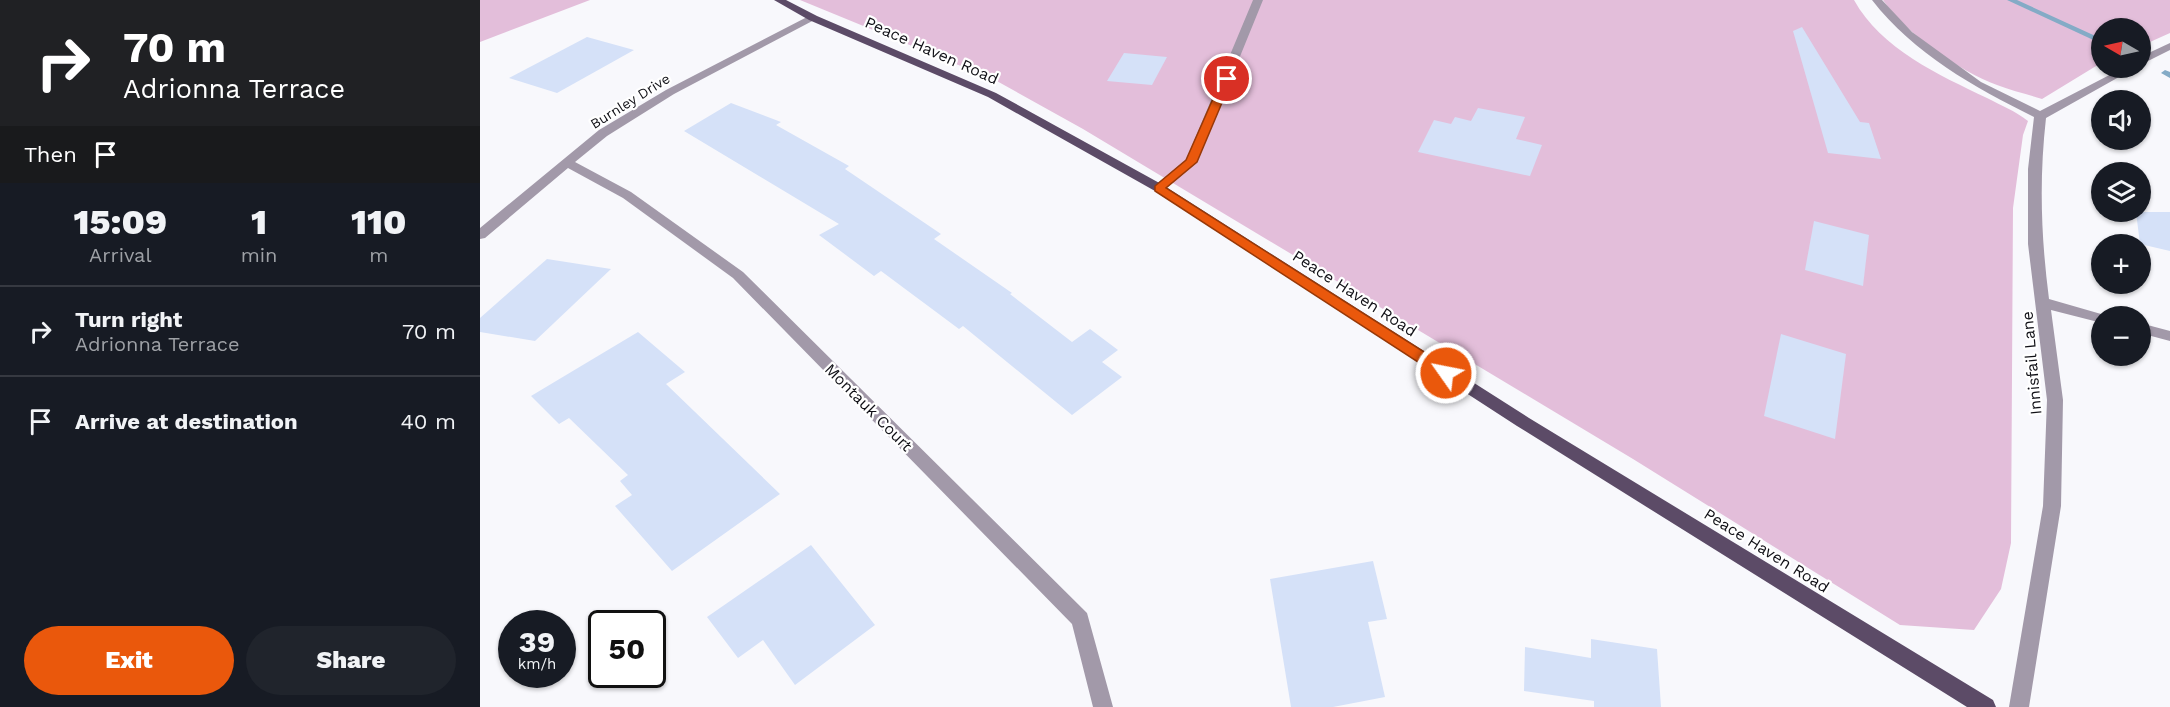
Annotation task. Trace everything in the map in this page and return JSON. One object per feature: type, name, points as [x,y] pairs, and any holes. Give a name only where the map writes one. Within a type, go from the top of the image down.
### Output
[{"type":"main road","name":"Peace Haven Road","points":[[778,0],[813,18],[992,95],[1159,188],[1523,422],[1986,707]]},
{"type":"street","points":[[1159,188],[1191,162],[1258,0]]},
{"type":"street","points":[[1877,0],[1908,34],[1977,84],[2040,116],[2111,78]]},
{"type":"street","name":"Burnley Drive","points":[[480,235],[603,133],[670,92],[813,18]]},
{"type":"street","points":[[2151,56],[2170,46]]},
{"type":"street","name":"Innisfail Lane","points":[[2019,707],[2052,506],[2055,400],[2035,244],[2034,169],[2040,116]]},
{"type":"street","name":"Montauk Court","points":[[567,163],[627,195],[738,275],[1080,619],[1103,707]]},
{"type":"street","points":[[2044,303],[2091,315]]},
{"type":"street","points":[[2151,331],[2170,336]]},
{"type":"shaded area","points":[[480,0],[590,0],[480,42]]},
{"type":"shaded area","points":[[800,0],[1854,0],[1879,33],[1913,59],[2028,121],[2023,135],[2013,208],[2011,543],[2001,589],[1974,630],[1900,625],[1633,459],[1083,129],[995,80]]},
{"type":"shaded area","points":[[1883,0],[2170,0],[2170,33],[2151,42],[2151,18],[2091,18],[2091,69],[2042,99],[1997,85],[1967,71],[1919,38]]},
{"type":"building","points":[[1802,27],[1860,122],[1869,123],[1881,159],[1828,153],[1793,31]]},
{"type":"building","points":[[587,37],[634,50],[557,93],[509,78]]},
{"type":"building","points":[[1124,53],[1167,57],[1152,85],[1107,81]]},
{"type":"building","points":[[731,103],[781,122],[776,125],[849,166],[845,169],[941,234],[934,239],[1012,293],[1010,294],[1072,342],[1090,329],[1118,350],[1102,362],[1122,377],[1072,415],[963,326],[959,329],[881,271],[874,276],[819,235],[839,224],[684,131]]},
{"type":"building","points":[[1478,108],[1525,117],[1516,139],[1542,145],[1530,176],[1418,152],[1434,120],[1451,124],[1455,117],[1471,121]]},
{"type":"building","points":[[2151,212],[2170,212],[2170,251],[2151,247],[2151,234],[2139,234],[2137,222],[2151,222]]},
{"type":"building","points":[[1814,221],[1869,235],[1863,286],[1805,270]]},
{"type":"building","points":[[547,259],[611,269],[535,341],[480,332],[480,318]]},
{"type":"building","points":[[638,332],[685,372],[666,384],[780,494],[672,571],[615,506],[632,495],[620,481],[628,475],[569,418],[559,424],[531,396]]},
{"type":"building","points":[[1781,334],[1846,354],[1835,439],[1764,416]]},
{"type":"building","points":[[811,545],[875,625],[795,685],[763,640],[738,658],[707,617]]},
{"type":"building","points":[[1373,561],[1387,619],[1368,622],[1385,697],[1333,707],[1291,707],[1270,579]]},
{"type":"building","points":[[1591,639],[1657,649],[1661,707],[1594,707],[1594,701],[1524,691],[1525,647],[1591,658]]},
{"type":"waterway","points":[[2011,0],[2091,37]]},
{"type":"waterway","points":[[2165,73],[2170,75]]},
{"type":"route","points":[[1227,79],[1191,162],[1159,188],[1446,373]]}]
